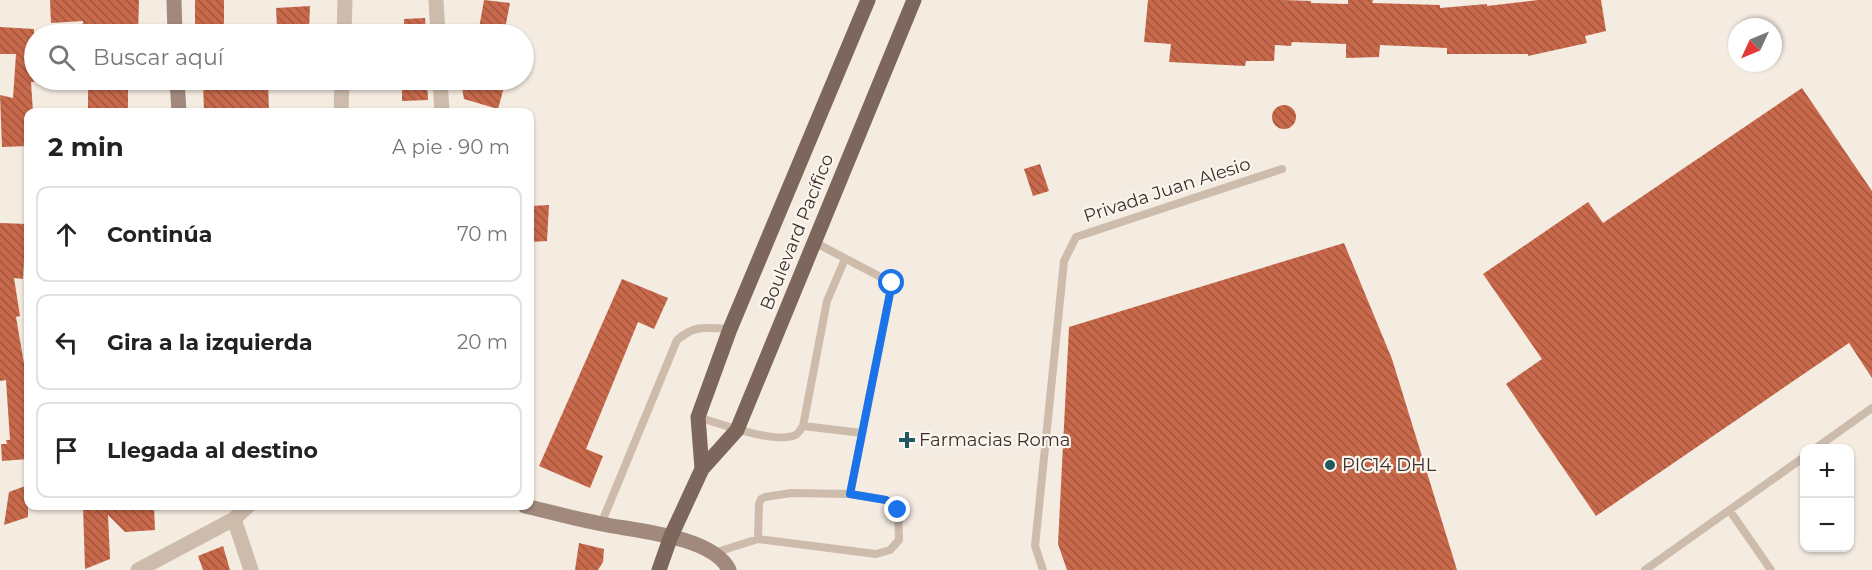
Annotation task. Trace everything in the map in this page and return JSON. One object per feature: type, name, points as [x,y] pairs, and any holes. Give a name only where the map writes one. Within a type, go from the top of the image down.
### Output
[{"type":"main road","name":"Boulevard Pacífico","points":[[702,469],[698,417],[729,329],[868,0]]},
{"type":"main road","name":"Boulevard Pacífico","points":[[659,570],[671,536],[702,469],[737,430],[914,0]]},
{"type":"street","points":[[174,0],[175,24]]},
{"type":"street","points":[[344,24],[345,0]]},
{"type":"street","points":[[436,0],[437,24]]},
{"type":"street","points":[[177,90],[178,108]]},
{"type":"street","points":[[341,108],[342,90]]},
{"type":"street","points":[[441,90],[442,108]]},
{"type":"street","points":[[534,508],[601,524],[671,536],[714,553],[722,559],[729,570]]},
{"type":"street","points":[[138,570],[234,519],[244,510]]},
{"type":"street","points":[[234,519],[252,570]]},
{"type":"lane","name":"Privada Juan Alesio","points":[[1043,570],[1035,546],[1064,261],[1077,237],[1282,169]]},
{"type":"lane","points":[[814,242],[892,283],[850,494]]},
{"type":"lane","points":[[698,417],[737,430],[783,438],[797,434],[803,426],[827,301],[845,259]]},
{"type":"lane","points":[[601,524],[677,340],[694,329],[729,329]]},
{"type":"lane","points":[[1822,444],[1872,408]]},
{"type":"lane","points":[[803,426],[862,433]]},
{"type":"lane","points":[[1645,570],[1800,460]]},
{"type":"lane","points":[[714,553],[758,539],[876,554],[890,550],[899,540],[898,510],[886,500],[850,494],[791,494],[765,497],[759,504],[758,539]]},
{"type":"lane","points":[[1730,511],[1771,570]]},
{"type":"building","points":[[50,0],[139,0],[138,24],[83,24],[83,21],[51,23]]},
{"type":"building","points":[[195,0],[224,0],[224,24],[195,24]]},
{"type":"building","points":[[484,0],[510,3],[506,24],[480,24]]},
{"type":"building","points":[[1148,0],[1282,0],[1348,4],[1348,0],[1373,0],[1372,3],[1440,5],[1440,8],[1487,4],[1487,6],[1538,0],[1601,0],[1606,31],[1585,36],[1587,43],[1528,56],[1528,54],[1447,54],[1447,48],[1380,45],[1379,57],[1346,58],[1346,44],[1292,42],[1291,46],[1275,45],[1274,61],[1246,61],[1245,66],[1169,62],[1171,44],[1144,42]]},
{"type":"building","points":[[310,6],[309,24],[277,24],[276,8]]},
{"type":"building","points":[[425,18],[425,24],[404,24],[404,19]]},
{"type":"building","points":[[0,27],[24,28],[24,90],[32,90],[33,108],[24,108],[24,146],[2,147],[0,95],[13,98],[16,54],[0,54]]},
{"type":"building","points":[[1802,88],[1872,191],[1872,378],[1849,343],[1596,516],[1506,384],[1542,359],[1483,274],[1588,202],[1603,223]]},
{"type":"building","points":[[88,90],[128,90],[128,108],[88,108]]},
{"type":"building","points":[[203,90],[268,90],[269,108],[204,108]]},
{"type":"building","points":[[402,90],[428,90],[428,100],[402,101]]},
{"type":"building","points":[[462,90],[503,90],[498,108],[464,99]]},
{"type":"building","points":[[1284,105],[1293,108],[1296,117],[1293,126],[1284,129],[1275,126],[1272,117],[1275,108]]},
{"type":"building","points":[[1040,164],[1049,191],[1033,196],[1024,169]]},
{"type":"building","points":[[549,205],[547,241],[534,242],[534,206]]},
{"type":"building","points":[[0,223],[24,224],[23,279],[14,278],[20,316],[16,317],[24,362],[24,459],[2,461],[1,444],[7,444],[6,440],[10,440],[6,380],[0,381]]},
{"type":"building","points":[[1344,243],[1392,359],[1457,570],[1067,570],[1058,544],[1069,327]]},
{"type":"building","points":[[622,279],[668,298],[654,329],[638,322],[586,449],[603,456],[590,488],[539,466]]},
{"type":"building","points":[[24,486],[24,510],[28,510],[28,517],[4,525],[9,492]]},
{"type":"building","points":[[83,510],[154,510],[155,530],[125,532],[108,515],[110,559],[85,569]]},
{"type":"building","points":[[579,543],[604,549],[603,562],[598,570],[575,570]]},
{"type":"building","points":[[223,546],[230,570],[203,570],[198,556]]},
{"type":"place","name":"Farmacias Roma","points":[[907,440]]},
{"type":"place","name":"PIC14 DHL","points":[[1330,465]]},
{"type":"route","points":[[892,283],[850,494],[886,500],[898,510]]}]
